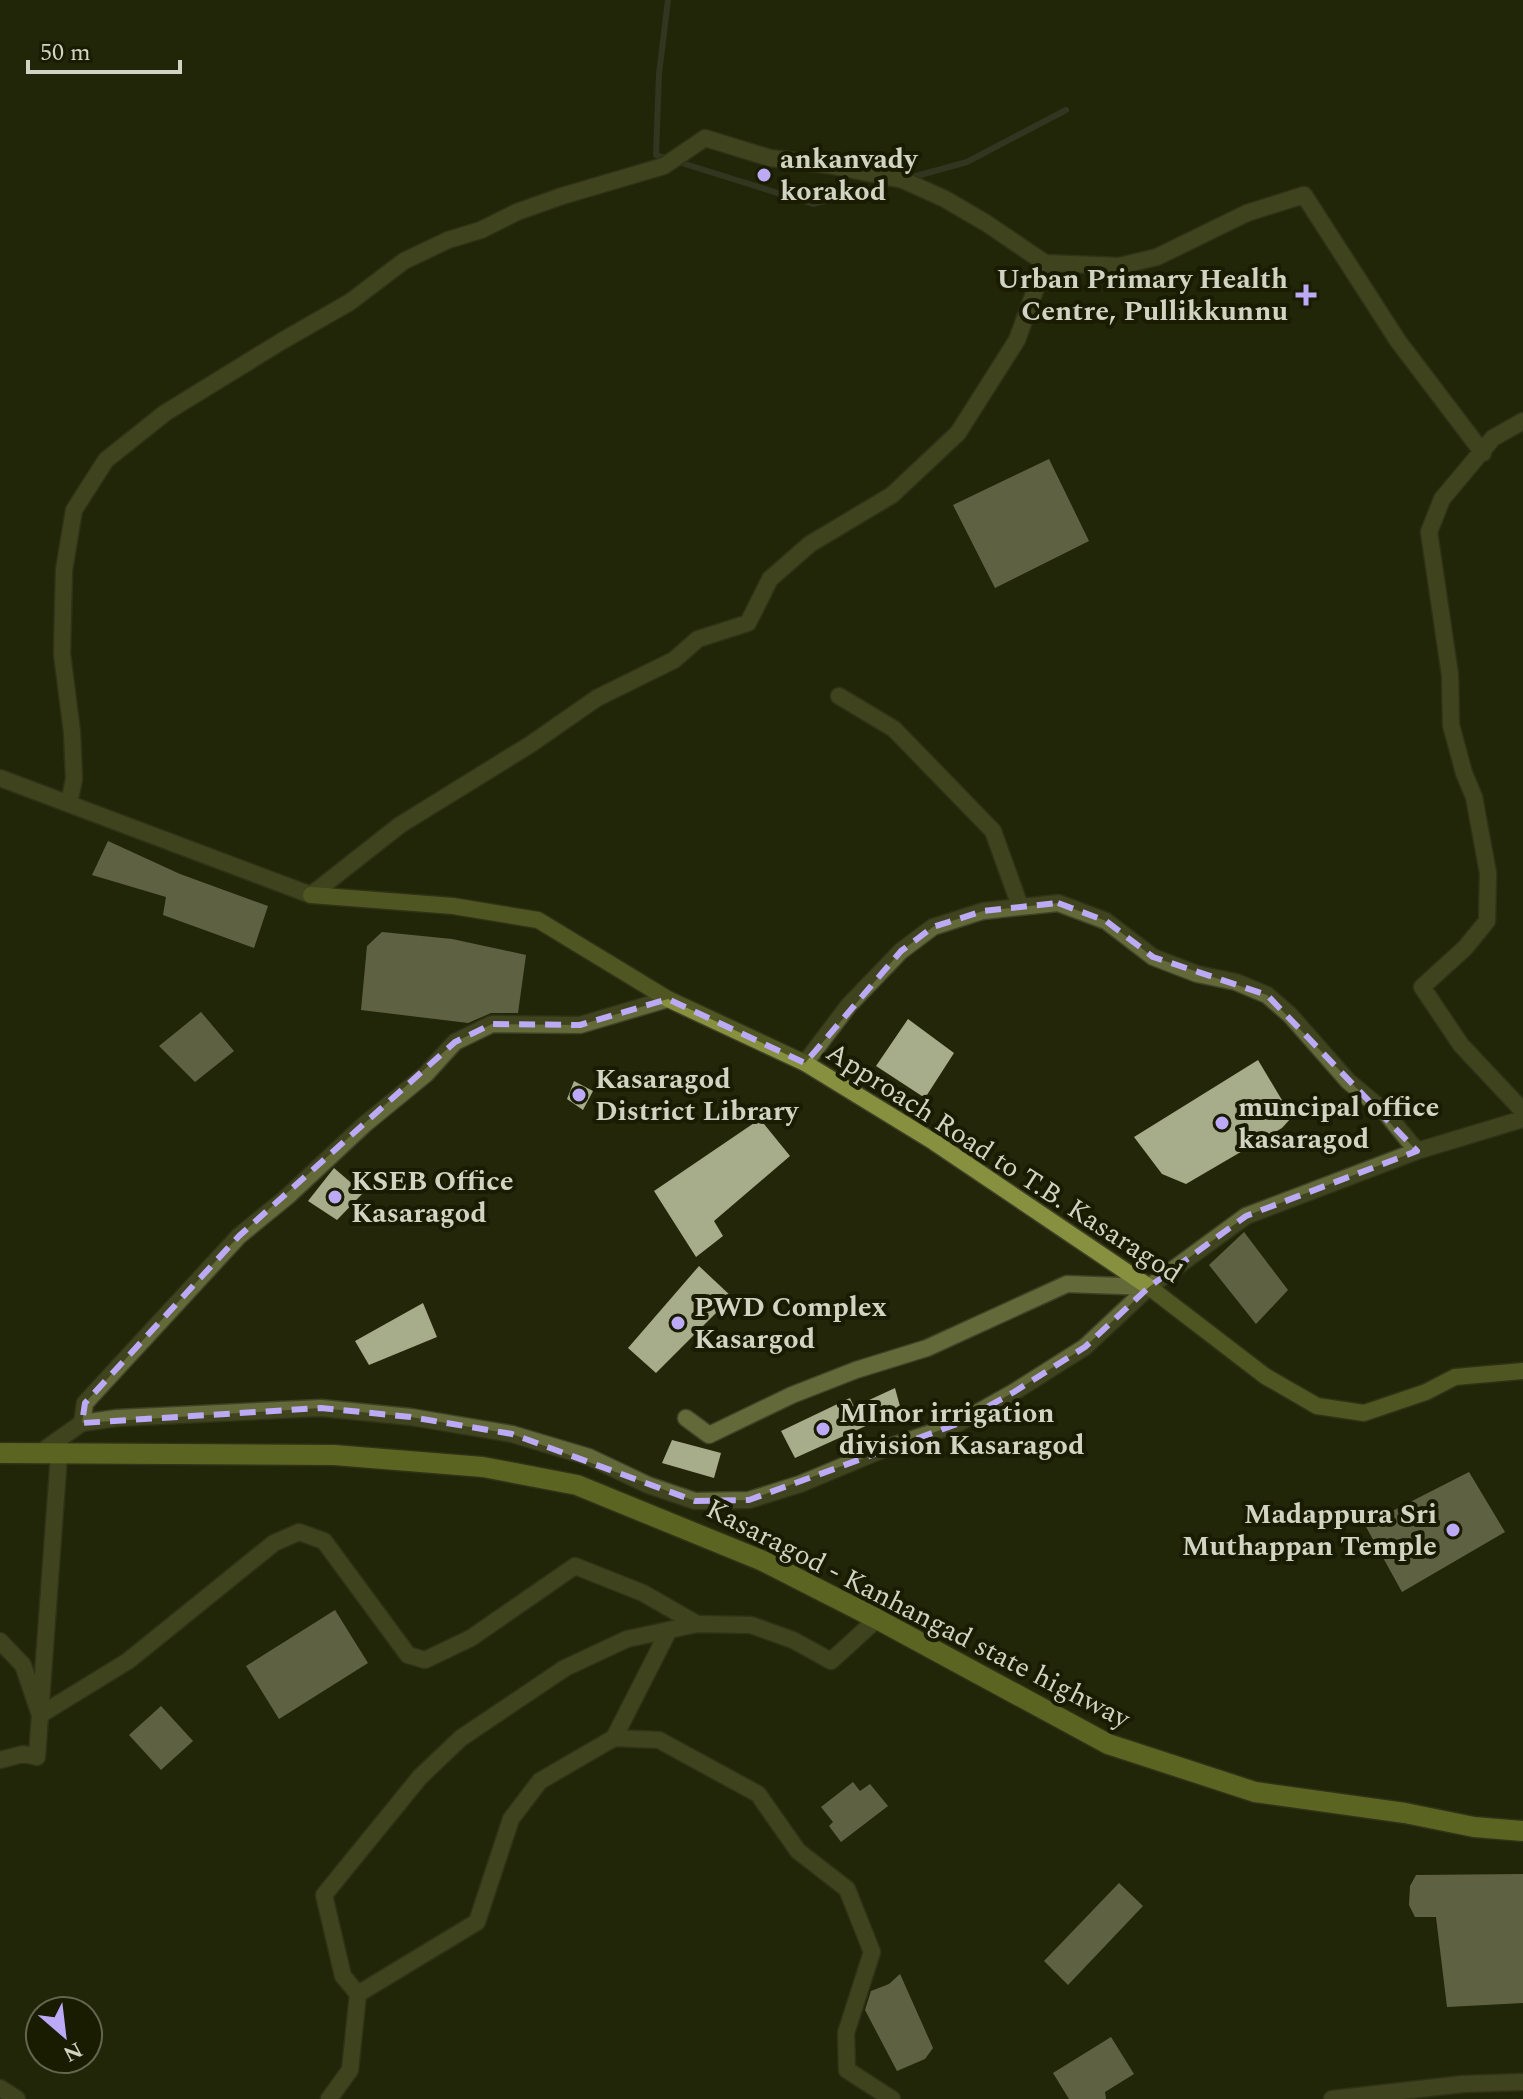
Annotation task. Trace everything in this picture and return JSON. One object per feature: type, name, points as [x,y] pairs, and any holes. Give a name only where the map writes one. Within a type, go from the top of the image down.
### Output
[{"type":"main road","name":"Approach Road to T.B. Kasaragod","points":[[311,895],[453,906],[538,920],[668,999],[805,1063],[934,1142],[1149,1287],[1265,1376],[1317,1406],[1364,1413],[1426,1392],[1455,1377],[1523,1371]]},
{"type":"main road","name":"Kasaragod - Kanhangad state highway","points":[[0,1453],[334,1455],[483,1467],[577,1485],[763,1561],[1108,1744],[1255,1792],[1405,1813],[1474,1827],[1523,1831]]},
{"type":"street","points":[[69,803],[74,779],[72,732],[62,654],[64,570],[74,510],[106,460],[165,413],[350,302],[404,261],[517,212],[664,166],[705,138],[770,158],[828,165],[903,180],[972,215],[1045,263],[1119,266],[1157,257],[1247,213],[1304,195],[1398,341],[1483,453]]},
{"type":"street","points":[[0,778],[311,895],[400,825],[531,744],[597,698],[674,660],[698,639],[748,623],[770,579],[810,544],[892,495],[958,433],[1017,340],[1045,263]]},
{"type":"street","points":[[1523,421],[1493,438],[1442,499],[1429,532],[1450,675],[1451,725],[1474,797],[1488,873],[1487,921],[1465,948],[1422,987],[1461,1045],[1523,1111]]},
{"type":"street","points":[[839,696],[894,729],[993,831],[1020,906]]},
{"type":"street","points":[[805,1063],[849,1005],[901,951],[933,927],[983,911],[1058,903],[1106,921],[1153,957],[1197,974],[1236,982],[1267,995],[1290,1015],[1348,1081],[1385,1112],[1417,1151]]},
{"type":"street","points":[[82,1423],[85,1403],[239,1236],[426,1074],[455,1042],[492,1024],[580,1025],[668,999]]},
{"type":"street","points":[[0,1760],[23,1754],[37,1757],[48,1454],[82,1423],[130,1417],[321,1408],[411,1417],[512,1434],[589,1457],[648,1485],[695,1501],[749,1500],[800,1484],[889,1447],[957,1424],[1014,1392],[1085,1347],[1149,1287],[1246,1216],[1417,1151],[1523,1119]]},
{"type":"street","points":[[686,1418],[709,1435],[792,1395],[856,1370],[927,1348],[1067,1284],[1149,1287]]},
{"type":"street","points":[[40,1715],[128,1661],[274,1543],[299,1532],[324,1541],[408,1655],[425,1660],[471,1638],[575,1566],[643,1593],[697,1624]]},
{"type":"street","points":[[329,2099],[350,2070],[358,1994],[343,1976],[324,1895],[420,1777],[461,1738],[565,1668],[627,1639],[697,1624],[751,1625],[793,1640],[831,1661],[877,1619]]},
{"type":"street","points":[[614,1738],[669,1630]]},
{"type":"street","points":[[0,1641],[23,1665],[40,1715]]},
{"type":"street","points":[[358,1994],[477,1922],[511,1819],[540,1781],[614,1738],[659,1740],[758,1794],[798,1851],[847,1889],[872,1952],[846,2033],[847,2070],[892,2099]]},
{"type":"street","points":[[1332,2099],[1463,2084],[1523,2082]]},
{"type":"street","points":[[0,2088],[17,2099]]},
{"type":"highlighted area","points":[[1058,903],[1106,921],[1153,957],[1267,995],[1417,1151],[1246,1216],[1149,1287],[1085,1347],[1014,1392],[957,1424],[749,1500],[695,1501],[512,1434],[411,1417],[321,1408],[82,1423],[85,1403],[239,1236],[455,1042],[492,1024],[580,1025],[668,999],[805,1063],[901,951],[933,927],[983,911]]},
{"type":"building","points":[[1049,459],[1089,541],[995,588],[953,505]]},
{"type":"building","points":[[108,841],[180,874],[268,906],[254,948],[163,915],[166,897],[92,875]]},
{"type":"building","points":[[382,932],[452,939],[526,955],[518,1013],[491,1013],[468,1023],[361,1010],[367,946]]},
{"type":"building","points":[[201,1012],[234,1051],[195,1082],[159,1046]]},
{"type":"building","points":[[908,1019],[954,1053],[925,1098],[876,1066]]},
{"type":"building","name":"muncipal office kasaragod","points":[[1258,1060],[1292,1117],[1282,1128],[1186,1184],[1162,1174],[1134,1137]]},
{"type":"building","name":"Kasaragod District Library","points":[[574,1081],[593,1091],[583,1110],[567,1099]]},
{"type":"building","points":[[760,1119],[790,1156],[714,1221],[723,1236],[696,1257],[654,1191]]},
{"type":"building","name":"KSEB Office Kasaragod","points":[[334,1168],[363,1193],[337,1220],[308,1201]]},
{"type":"building","points":[[1244,1232],[1288,1290],[1256,1324],[1209,1265]]},
{"type":"building","name":"PWD Complex Kasargod","points":[[699,1266],[732,1297],[656,1373],[628,1348]]},
{"type":"building","points":[[423,1303],[437,1337],[369,1365],[355,1341]]},
{"type":"building","name":"MInor irrigation division Kasaragod","points":[[895,1388],[901,1410],[795,1458],[781,1431],[850,1398],[854,1407]]},
{"type":"building","points":[[672,1440],[721,1453],[714,1478],[662,1463]]},
{"type":"building","points":[[1469,1472],[1505,1532],[1402,1592],[1365,1525]]},
{"type":"building","points":[[335,1610],[368,1663],[279,1719],[246,1666]]},
{"type":"building","points":[[161,1706],[193,1741],[161,1770],[129,1735]]},
{"type":"building","points":[[853,1782],[860,1791],[870,1784],[888,1806],[841,1842],[829,1826],[833,1822],[821,1807]]},
{"type":"building","points":[[1523,1874],[1523,2003],[1447,2007],[1436,1917],[1415,1917],[1409,1905],[1410,1886],[1416,1875]]},
{"type":"building","points":[[1119,1883],[1143,1906],[1068,1985],[1044,1961]]},
{"type":"building","points":[[900,1974],[933,2048],[925,2059],[897,2071],[865,2010],[871,1991],[889,1984]]},
{"type":"building","points":[[1111,2037],[1134,2074],[1105,2092],[1106,2099],[1069,2099],[1053,2073]]},
{"type":"waterway","points":[[668,0],[659,74],[656,155],[813,204],[891,183]]},
{"type":"waterway","points":[[909,178],[967,162],[1066,110]]},
{"type":"place","name":"ankanvady korakod","points":[[764,175]]},
{"type":"place","name":"Urban Primary Health Centre, Pullikkunnu","points":[[1306,295]]},
{"type":"place","name":"Kasaragod District Library","points":[[579,1095]]},
{"type":"place","name":"muncipal office kasaragod","points":[[1222,1123]]},
{"type":"place","name":"KSEB Office Kasaragod","points":[[335,1197]]},
{"type":"place","name":"PWD Complex Kasargod","points":[[678,1323]]},
{"type":"place","name":"MInor irrigation division Kasaragod","points":[[823,1429]]},
{"type":"place","name":"Madappura Sri Muthappan Temple","points":[[1453,1530]]}]
